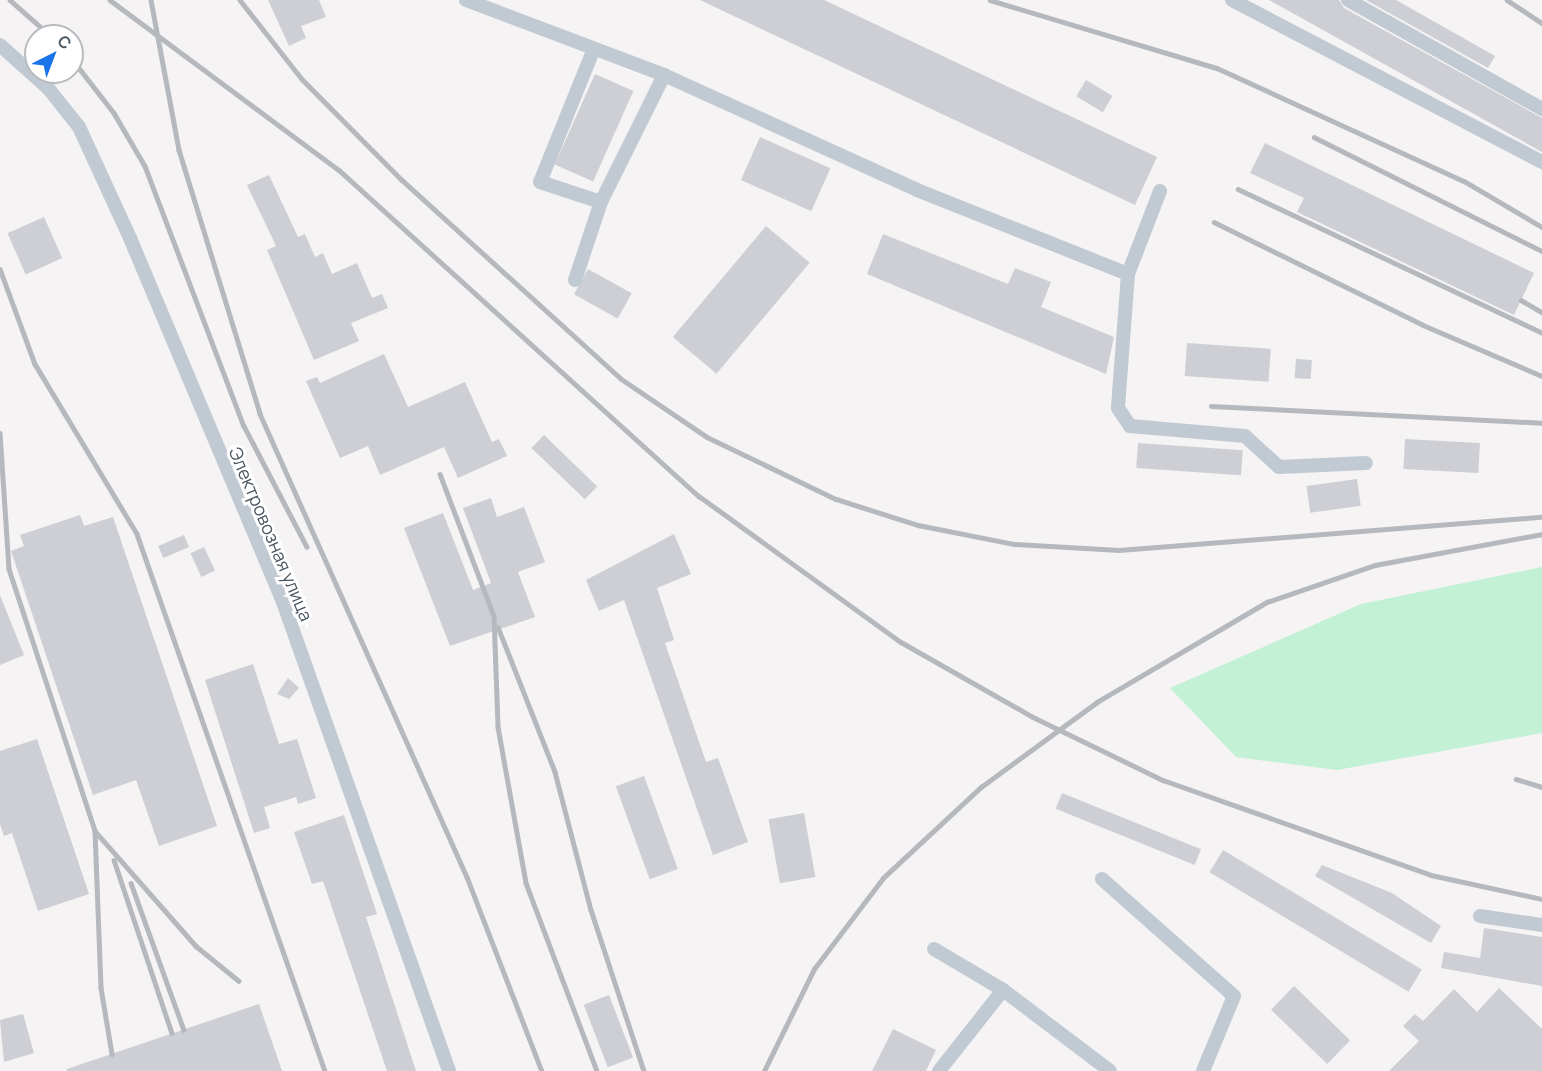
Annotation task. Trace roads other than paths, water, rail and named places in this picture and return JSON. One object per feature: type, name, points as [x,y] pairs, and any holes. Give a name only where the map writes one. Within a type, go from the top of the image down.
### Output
[{"type":"street","points":[[466,0],[593,51],[664,75],[917,190],[1128,274]]},
{"type":"street","points":[[1232,0],[1542,162]]},
{"type":"street","points":[[1348,0],[1542,109]]},
{"type":"street","name":"Электровозная улица","points":[[0,45],[48,88],[79,127],[130,238],[283,602],[449,1071]]},
{"type":"street","points":[[593,51],[540,182],[601,201]]},
{"type":"street","points":[[575,280],[601,201],[664,75]]},
{"type":"street","points":[[1160,191],[1128,274],[1118,408],[1130,426],[1245,436],[1279,467],[1366,463]]},
{"type":"street","points":[[1102,879],[1234,996],[1203,1071]]},
{"type":"street","points":[[1480,916],[1542,925]]},
{"type":"street","points":[[934,949],[1003,990],[1110,1071]]},
{"type":"street","points":[[939,1071],[1003,990]]},
{"type":"railway","points":[[10,0],[37,24]]},
{"type":"railway","points":[[110,0],[339,170],[699,496],[901,642],[1031,716],[1163,780],[1431,875],[1542,899]]},
{"type":"railway","points":[[151,0],[179,150],[260,414],[467,877],[542,1071]]},
{"type":"railway","points":[[240,0],[302,79],[402,180],[620,378],[707,437],[836,499],[918,525],[1014,544],[1119,550],[1542,517]]},
{"type":"railway","points":[[990,0],[1217,68],[1464,181],[1542,227]]},
{"type":"railway","points":[[1507,0],[1542,23]]},
{"type":"railway","points":[[84,74],[114,113],[145,166],[244,426],[307,547]]},
{"type":"railway","points":[[1314,137],[1542,251]]},
{"type":"railway","points":[[1238,189],[1542,333]]},
{"type":"railway","points":[[1214,222],[1423,325],[1542,376]]},
{"type":"railway","points":[[0,269],[35,364],[137,534],[325,1071]]},
{"type":"railway","points":[[1521,300],[1542,312]]},
{"type":"railway","points":[[1211,406],[1542,423]]},
{"type":"railway","points":[[0,433],[9,569],[95,831],[101,988],[112,1054]]},
{"type":"railway","points":[[440,474],[494,616],[498,727],[526,883],[597,1071]]},
{"type":"railway","points":[[764,1071],[814,969],[883,878],[981,787],[1097,702],[1267,602],[1375,565],[1542,534]]},
{"type":"railway","points":[[498,627],[555,772],[591,910],[644,1071]]},
{"type":"railway","points":[[1516,779],[1542,787]]},
{"type":"railway","points":[[95,831],[196,946],[239,981]]},
{"type":"railway","points":[[114,860],[172,1033]]},
{"type":"railway","points":[[131,883],[184,1030]]}]
